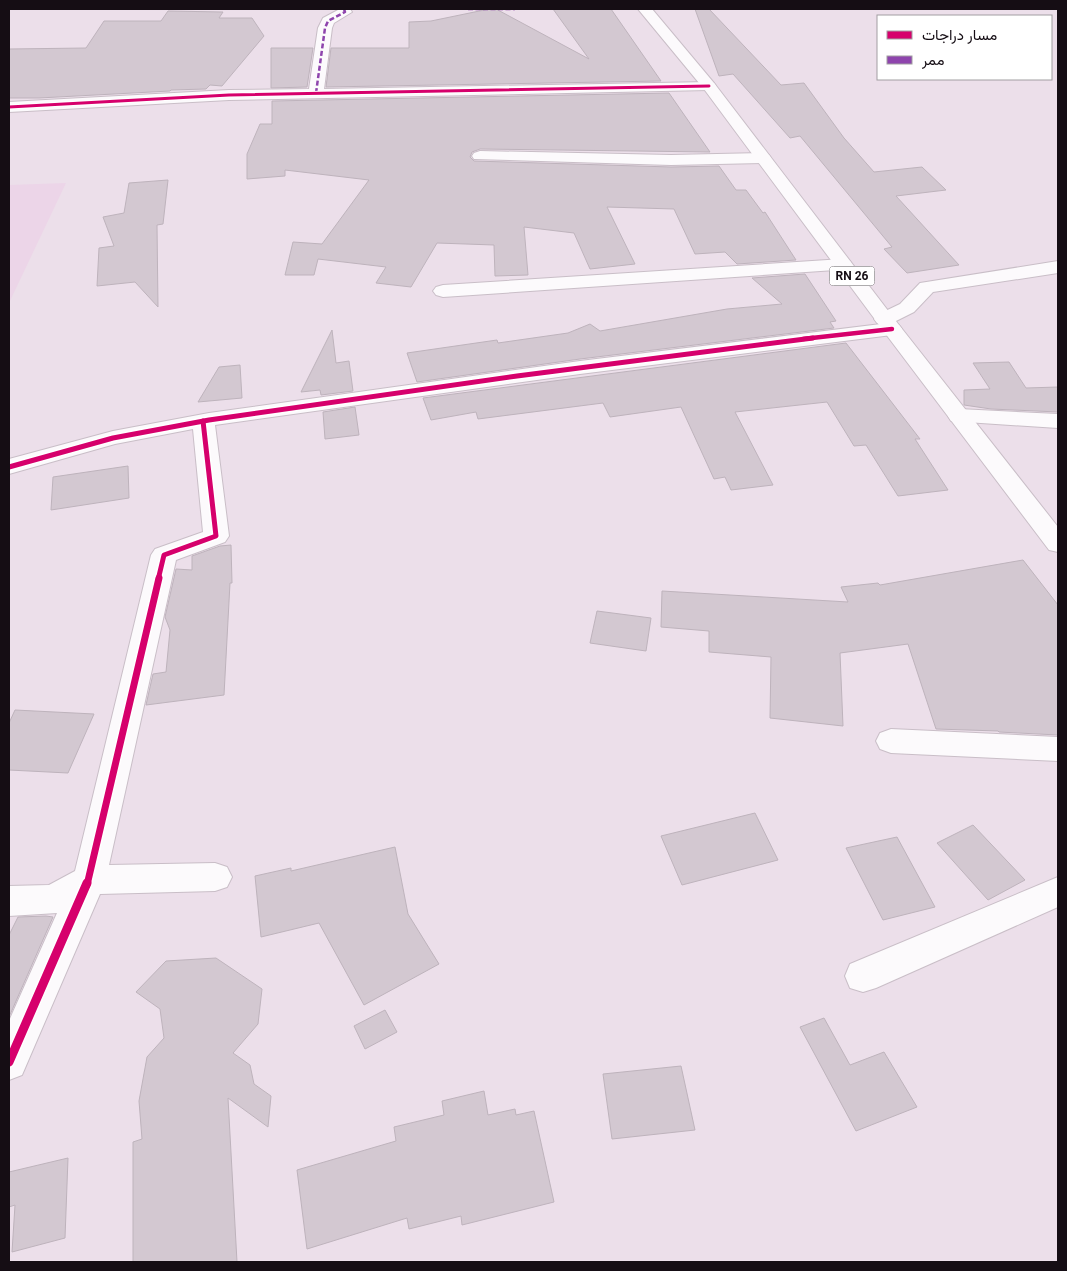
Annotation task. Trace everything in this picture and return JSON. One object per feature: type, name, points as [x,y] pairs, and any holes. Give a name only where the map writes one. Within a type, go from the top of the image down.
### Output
[{"type":"street","points":[[316,93],[325,28],[328,21],[345,12],[344,9]]},
{"type":"street","name":"RN 26","points":[[645,9],[709,86],[843,265],[1058,544]]},
{"type":"street","points":[[9,107],[229,95],[709,86]]},
{"type":"street","points":[[480,156],[672,160],[763,158]]},
{"type":"street","points":[[443,291],[843,265]]},
{"type":"street","points":[[9,467],[93,442],[147,430],[522,374],[789,340],[888,324],[927,288],[1058,267]]},
{"type":"street","points":[[959,416],[1058,421]]},
{"type":"street","points":[[9,1062],[90,880],[164,555],[216,536],[203,421]]},
{"type":"street","points":[[891,741],[1058,749]]},
{"type":"street","points":[[9,901],[53,900],[90,880],[215,877]]},
{"type":"street","points":[[863,976],[1058,892]]},
{"type":"shaded area","points":[[66,183],[9,303],[9,185]]},
{"type":"building","points":[[496,9],[589,59],[553,9],[611,9],[661,81],[326,87],[331,48],[409,48],[409,22],[431,21]]},
{"type":"building","points":[[695,9],[709,9],[781,85],[804,83],[844,138],[874,172],[922,167],[946,190],[896,196],[959,265],[907,273],[884,249],[892,247],[800,136],[790,138],[733,74],[719,76]]},
{"type":"building","points":[[168,11],[223,12],[219,18],[252,18],[264,36],[222,86],[210,85],[206,89],[9,98],[9,49],[86,48],[104,21],[161,21]]},
{"type":"building","points":[[271,48],[313,48],[307,87],[271,88]]},
{"type":"building","points":[[669,93],[710,152],[480,149],[472,152],[470,157],[474,161],[671,167],[719,166],[736,190],[746,190],[763,213],[765,212],[796,260],[737,264],[725,252],[695,254],[674,209],[607,207],[635,264],[590,269],[574,233],[524,227],[528,275],[495,276],[494,245],[437,243],[411,287],[376,283],[386,267],[318,259],[314,275],[285,275],[293,242],[322,244],[369,180],[285,170],[285,176],[247,179],[247,154],[260,124],[272,124],[272,101]]},
{"type":"building","points":[[168,180],[163,224],[157,225],[158,307],[135,282],[97,286],[99,248],[114,246],[103,217],[124,213],[129,183]]},
{"type":"building","points":[[805,274],[836,321],[830,322],[834,328],[580,359],[417,382],[407,353],[497,340],[498,343],[568,333],[590,324],[600,331],[727,309],[782,304],[752,278]]},
{"type":"building","points":[[332,330],[336,363],[349,361],[353,391],[321,395],[320,390],[301,392]]},
{"type":"building","points":[[846,343],[920,439],[915,439],[948,490],[898,496],[866,445],[854,446],[827,402],[735,412],[773,485],[731,490],[725,477],[714,479],[681,407],[610,417],[603,403],[478,419],[476,412],[431,420],[423,398]]},
{"type":"building","points":[[1009,362],[1026,388],[1058,387],[1058,412],[991,409],[964,405],[964,390],[990,389],[973,363]]},
{"type":"building","points":[[240,365],[242,398],[198,402],[219,367]]},
{"type":"building","points":[[355,407],[359,435],[325,439],[323,412]]},
{"type":"building","points":[[128,466],[129,498],[51,510],[53,477]]},
{"type":"building","points":[[231,545],[232,583],[230,583],[224,695],[146,705],[153,674],[166,672],[170,630],[165,617],[176,569],[192,570],[192,556],[220,546]]},
{"type":"building","points":[[1023,560],[1058,605],[1058,735],[936,729],[908,644],[840,653],[843,726],[770,718],[771,657],[709,652],[709,631],[661,627],[662,591],[848,602],[841,587],[878,583],[880,585]]},
{"type":"building","points":[[597,611],[651,618],[646,651],[590,643]]},
{"type":"building","points":[[15,710],[94,714],[68,773],[9,770],[9,723]]},
{"type":"building","points":[[755,813],[778,860],[682,885],[661,836]]},
{"type":"building","points":[[973,825],[1025,880],[988,900],[937,843]]},
{"type":"building","points":[[897,837],[935,907],[883,920],[846,848]]},
{"type":"building","points":[[395,847],[408,914],[439,964],[364,1005],[319,923],[261,937],[255,876],[291,868],[291,871]]},
{"type":"building","points":[[18,917],[53,917],[9,1017],[9,935]]},
{"type":"building","points":[[216,958],[262,989],[258,1024],[233,1053],[250,1065],[254,1084],[271,1096],[268,1127],[228,1098],[237,1262],[133,1262],[133,1142],[142,1139],[139,1101],[147,1057],[164,1038],[160,1009],[136,992],[166,961]]},
{"type":"building","points":[[385,1010],[397,1032],[365,1049],[354,1026]]},
{"type":"building","points":[[824,1018],[850,1065],[884,1052],[917,1107],[856,1131],[800,1027]]},
{"type":"building","points":[[681,1066],[695,1130],[612,1139],[603,1074]]},
{"type":"building","points":[[484,1091],[488,1115],[515,1109],[516,1115],[534,1111],[554,1202],[462,1225],[461,1216],[409,1229],[407,1218],[307,1249],[297,1170],[396,1141],[394,1127],[444,1115],[442,1101]]},
{"type":"building","points":[[68,1158],[65,1238],[12,1252],[15,1205],[9,1207],[9,1172]]},
{"type":"marked path","points":[[316,93],[325,28],[328,21],[345,12],[344,9]]},
{"type":"marked path","points":[[468,9],[515,9]]},
{"type":"cycle path","points":[[9,107],[229,95],[709,86]]},
{"type":"cycle path","points":[[9,467],[148,430],[270,410],[580,367],[892,329]]},
{"type":"cycle path","points":[[9,1062],[89,880],[164,555],[216,536],[203,421]]}]
